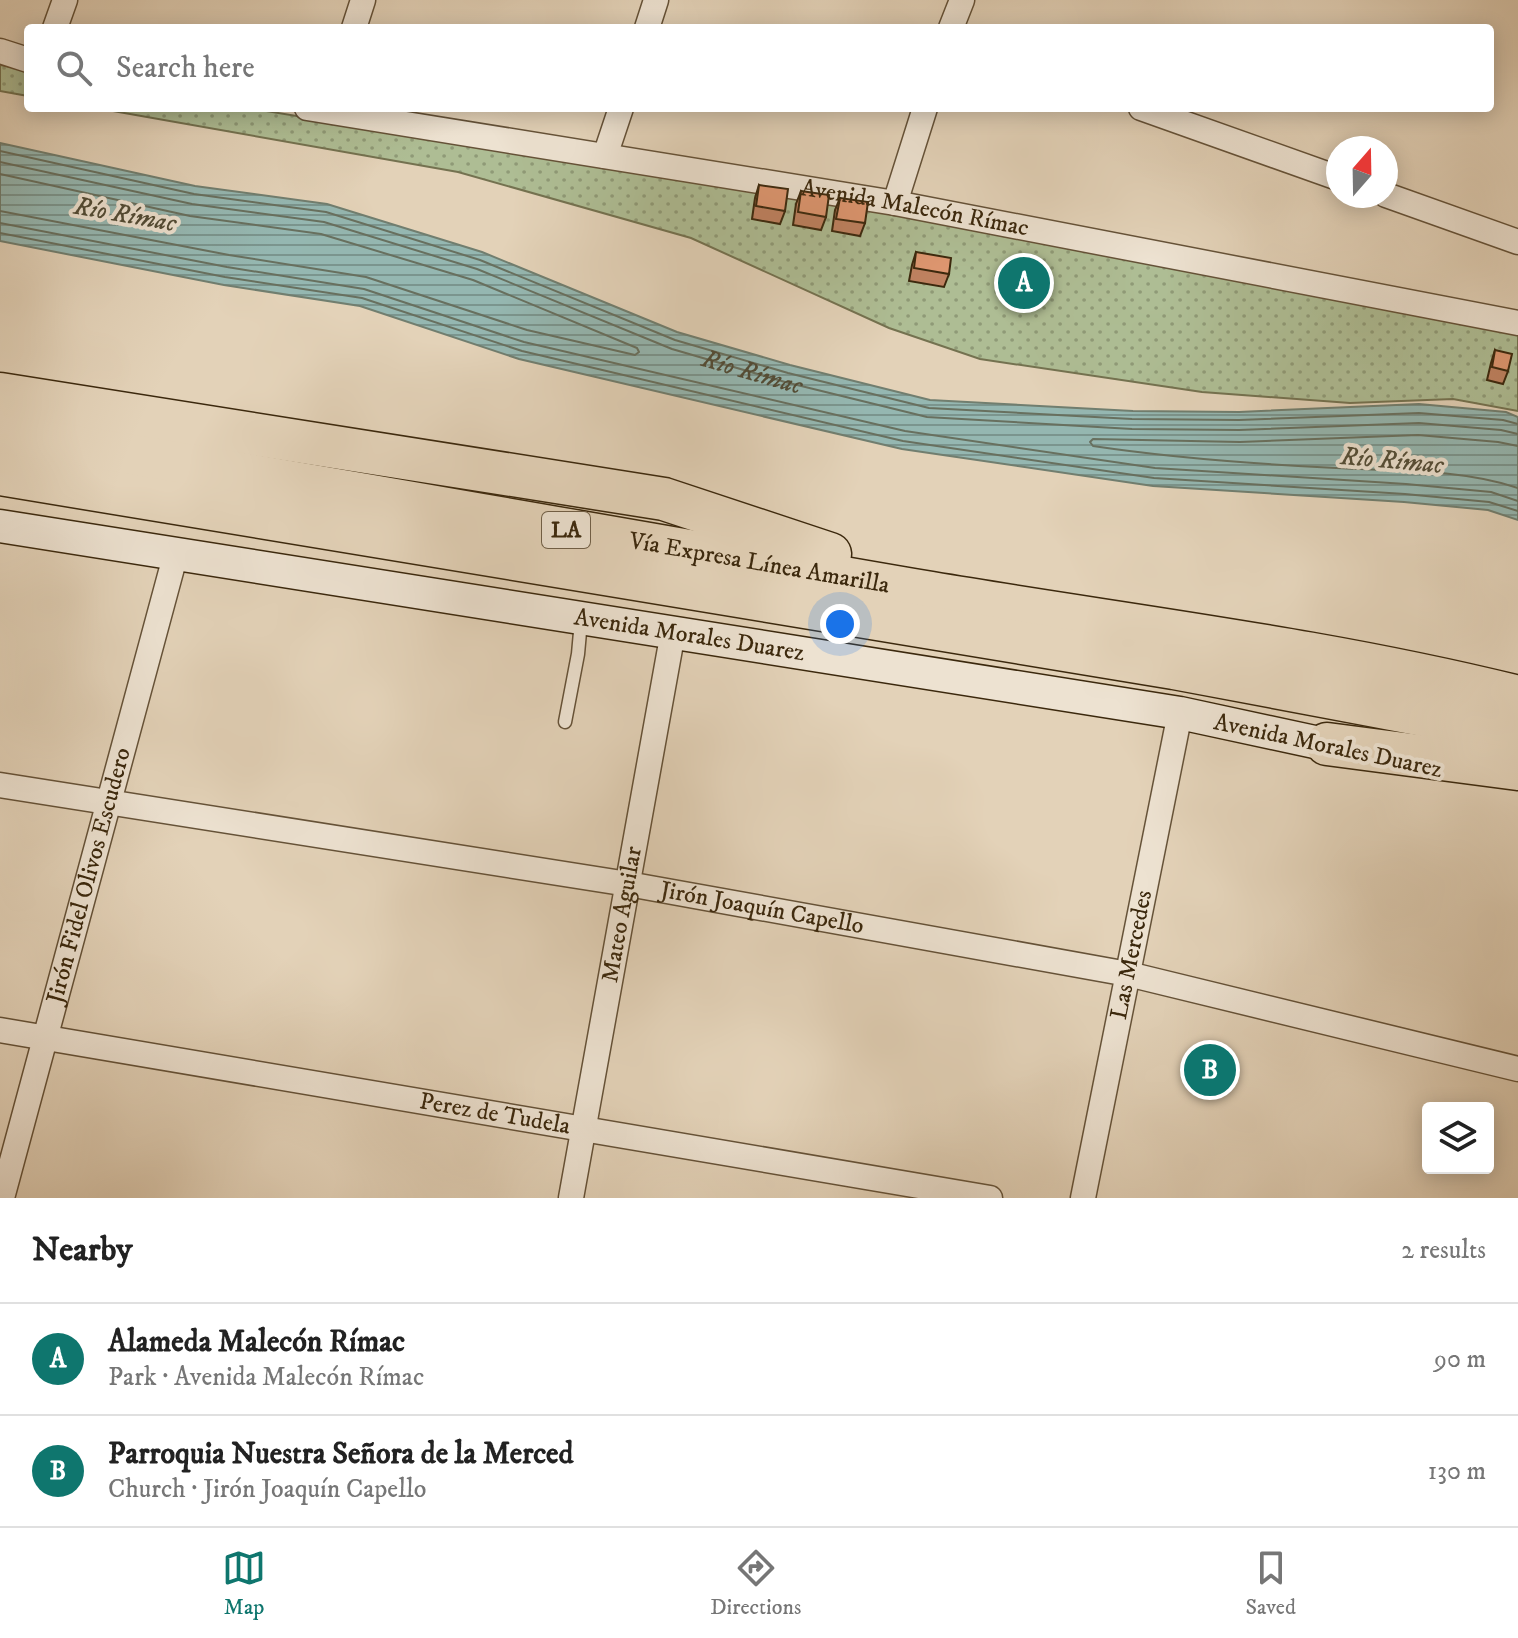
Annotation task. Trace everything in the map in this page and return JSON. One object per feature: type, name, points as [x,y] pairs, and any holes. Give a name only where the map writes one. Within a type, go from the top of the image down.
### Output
[{"type":"highway","points":[[0,394],[664,499],[961,598]]},
{"type":"highway","name":"Vía Expresa Línea Amarilla","points":[[0,435],[187,464],[961,598],[1179,630],[1421,675],[1518,697]]},
{"type":"highway","name":"Vía Expresa Línea Amarilla","points":[[0,474],[1174,668],[1445,719],[1518,736]]},
{"type":"highway","points":[[1327,744],[1518,769]]},
{"type":"main road","name":"Avenida Morales Duarez","points":[[0,526],[1180,713],[1518,788]]},
{"type":"street","points":[[56,24],[65,0]]},
{"type":"street","points":[[355,24],[363,0]]},
{"type":"street","points":[[648,24],[656,0]]},
{"type":"street","points":[[953,24],[962,0]]},
{"type":"street","points":[[0,51],[24,59]]},
{"type":"street","name":"Avenida Malecón Rímac","points":[[338,112],[895,203],[1515,315]]},
{"type":"street","points":[[605,156],[620,112]]},
{"type":"street","points":[[895,203],[924,112]]},
{"type":"street","points":[[1152,112],[1326,174]]},
{"type":"street","points":[[1398,199],[1518,242]]},
{"type":"street","name":"Jirón Fidel Olivos Escudero","points":[[2,1198],[176,553]]},
{"type":"street","name":"Mateo Aguilar","points":[[571,1198],[673,632]]},
{"type":"street","name":"Las Mercedes","points":[[1083,1198],[1180,713]]},
{"type":"street","name":"Jirón Joaquín Capello","points":[[0,785],[628,884],[1128,974],[1518,1069]]},
{"type":"street","name":"Perez de Tudela","points":[[0,1030],[990,1198]]},
{"type":"lane","points":[[565,722],[582,617]]},
{"type":"green space","points":[[0,65],[24,69],[24,95],[0,91]]},
{"type":"green space","points":[[119,112],[272,112],[899,215],[1518,333],[1518,411],[1453,399],[1350,403],[1202,392],[980,359],[889,328],[691,238],[458,172]]},
{"type":"water","name":"Río Rímac","points":[[0,143],[195,186],[327,204],[482,252],[677,332],[790,365],[930,400],[1133,411],[1239,412],[1419,404],[1506,412],[1518,417],[1518,520],[1488,510],[1404,502],[1153,486],[902,449],[519,359],[360,306],[224,285],[0,241]]},
{"type":"building","points":[[759,185],[788,189],[785,211],[756,206]]},
{"type":"building","points":[[801,191],[829,195],[826,217],[798,212]]},
{"type":"building","points":[[840,198],[868,202],[865,223],[836,219]]},
{"type":"building","points":[[916,252],[951,258],[949,274],[914,268]]},
{"type":"building","points":[[1495,350],[1512,354],[1508,371],[1492,367]]},
{"type":"place","name":"Alameda Malecón Rímac","points":[[1024,283]]},
{"type":"place","name":"Parroquia Nuestra Señora de la Merced","points":[[1210,1070]]}]
